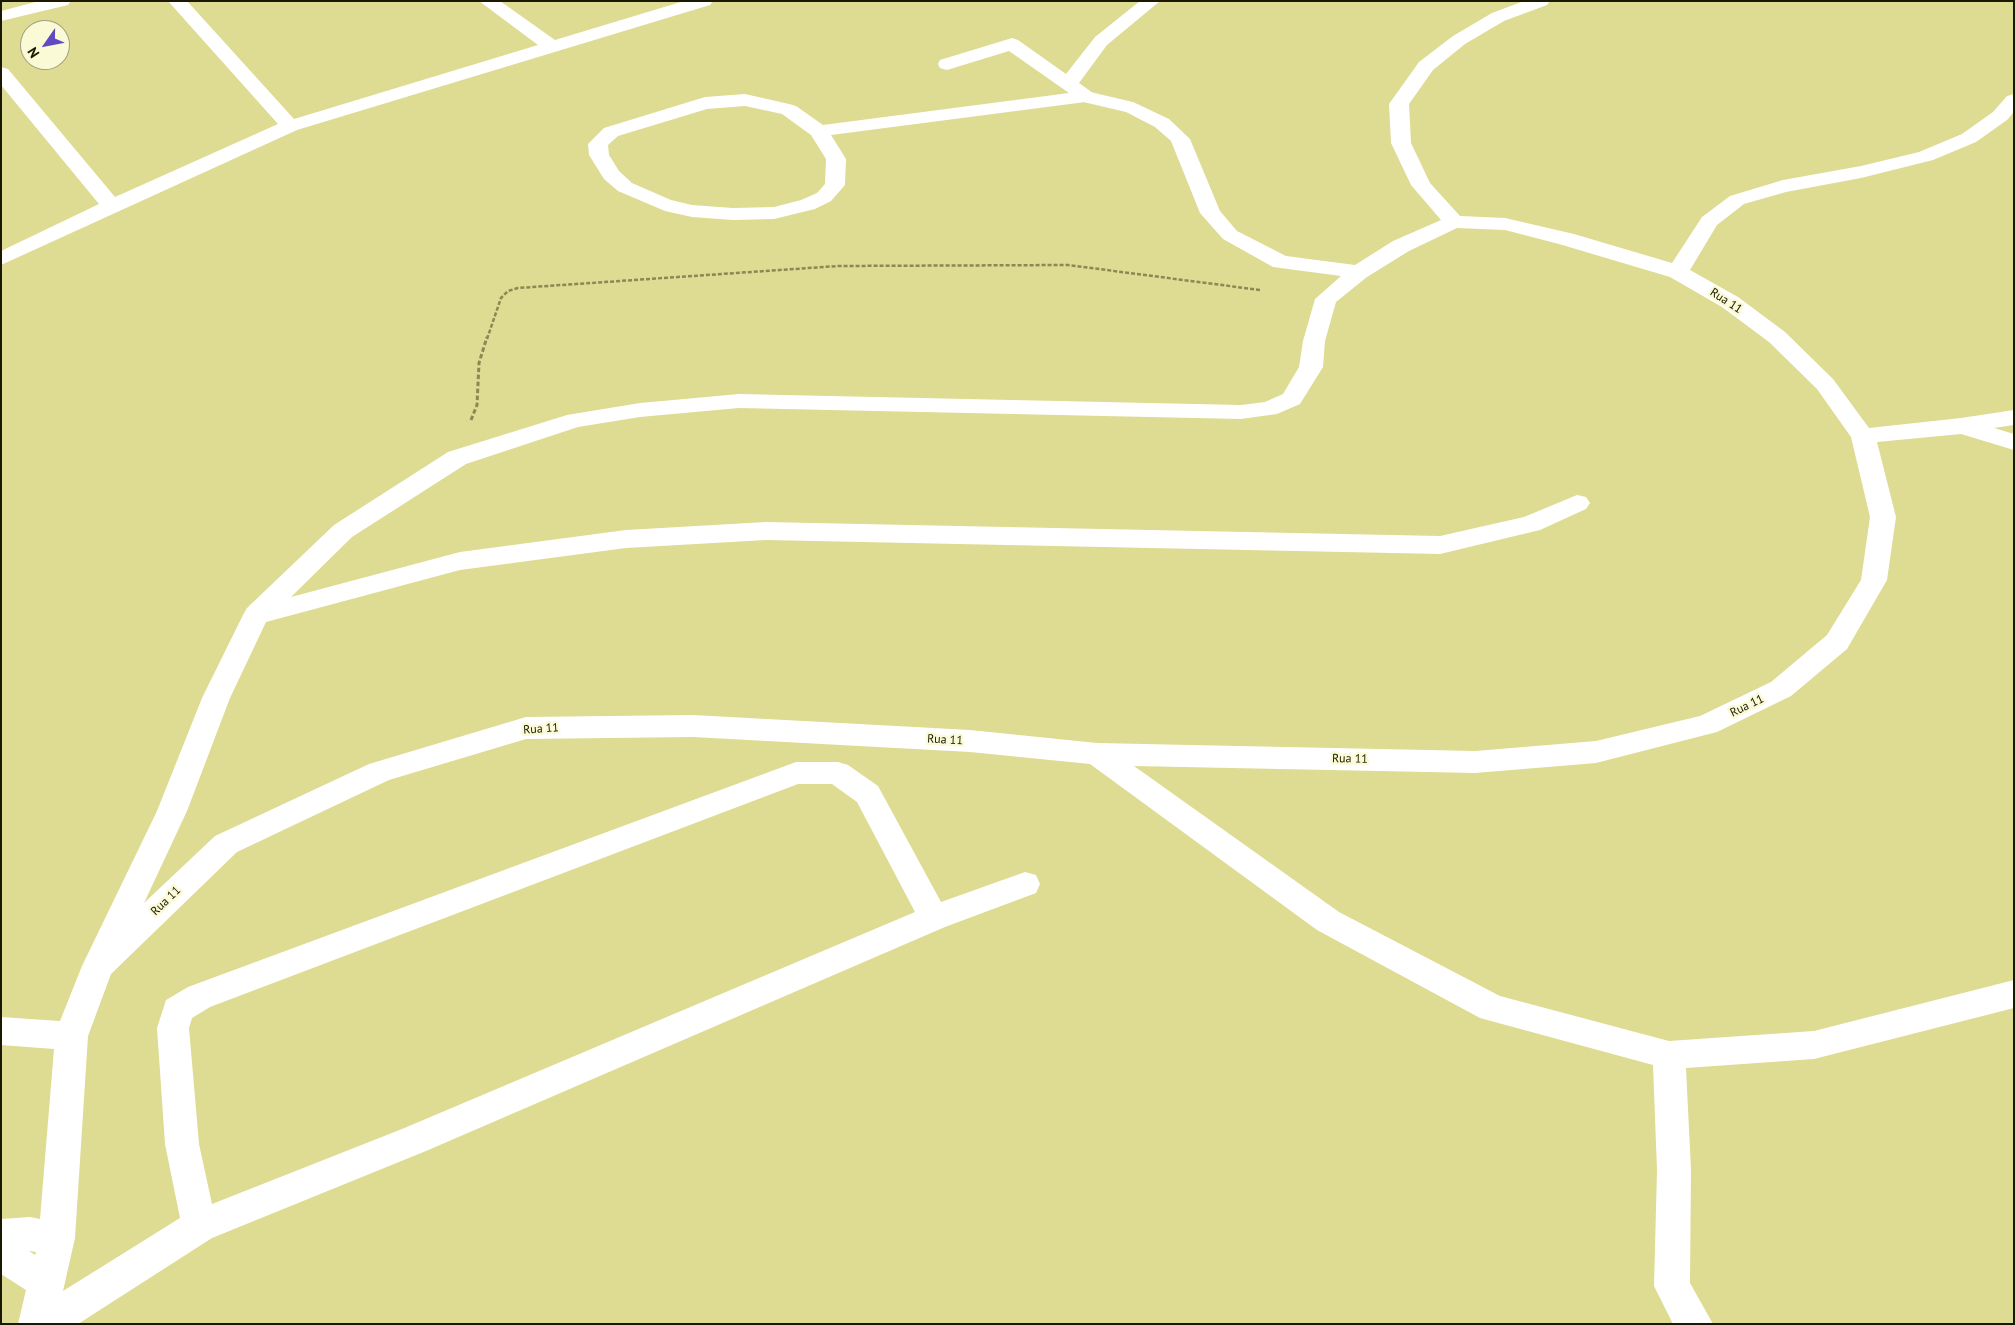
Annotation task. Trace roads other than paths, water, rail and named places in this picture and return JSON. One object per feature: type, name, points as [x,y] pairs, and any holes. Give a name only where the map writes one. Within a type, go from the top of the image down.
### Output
[{"type":"street","points":[[1,16],[62,1]]},
{"type":"street","points":[[177,1],[290,126]]},
{"type":"street","points":[[488,1],[552,46]]},
{"type":"street","points":[[1,259],[112,206],[290,126],[704,1]]},
{"type":"street","points":[[1068,84],[1101,41],[1151,1]]},
{"type":"street","points":[[1454,222],[1421,185],[1401,143],[1399,104],[1426,66],[1459,40],[1498,17],[1541,1]]},
{"type":"street","points":[[947,64],[1012,44],[1086,97]]},
{"type":"street","points":[[1,73],[112,206]]},
{"type":"street","points":[[819,131],[836,159],[834,185],[824,197],[808,205],[774,213],[733,214],[692,211],[665,205],[644,197],[625,187],[611,175],[599,155],[598,144],[611,132],[705,103],[724,100],[745,100],[789,110],[819,131],[1086,97],[1133,108],[1162,123],[1180,140],[1210,213],[1230,235],[1281,262],[1359,272]]},
{"type":"street","points":[[1678,272],[1710,220],[1737,200],[1783,186],[1861,172],[1926,156],[1969,138],[2000,116],[2014,100]]},
{"type":"street","name":"Rua 11","points":[[98,966],[226,844],[379,772],[526,728],[693,726],[970,741],[1097,754],[1475,762],[1596,752],[1707,725],[1781,688],[1837,642],[1874,580],[1883,517],[1863,436],[1825,384],[1777,337],[1730,302],[1678,272],[1566,239],[1505,224],[1454,222],[1401,246],[1359,272],[1326,299],[1314,340],[1311,367],[1292,399],[1269,408],[1241,412],[739,401],[640,410],[575,420],[457,458],[343,531],[256,615]]},
{"type":"street","points":[[1863,436],[1961,426],[2014,417]]},
{"type":"street","points":[[1961,426],[2014,442]]},
{"type":"street","points":[[37,1324],[57,1238],[71,1036],[98,966],[172,811],[216,698],[256,615],[460,561],[626,539],[766,531],[1440,545],[1531,524],[1577,503]]},
{"type":"street","points":[[1097,754],[1328,921],[1492,1008],[1669,1055],[1814,1045],[2014,994]]},
{"type":"street","points":[[199,1226],[182,1144],[173,1028],[178,1010],[198,997],[796,773],[838,773],[868,794],[934,918]]},
{"type":"street","points":[[44,1324],[199,1226],[423,1136],[934,918],[1025,884]]},
{"type":"street","points":[[1,1031],[71,1036]]},
{"type":"street","points":[[1669,1055],[1674,1170],[1672,1286],[1694,1324]]},
{"type":"street","points":[[1,1236],[30,1234],[57,1238]]},
{"type":"street","points":[[1,1256],[46,1282]]}]
